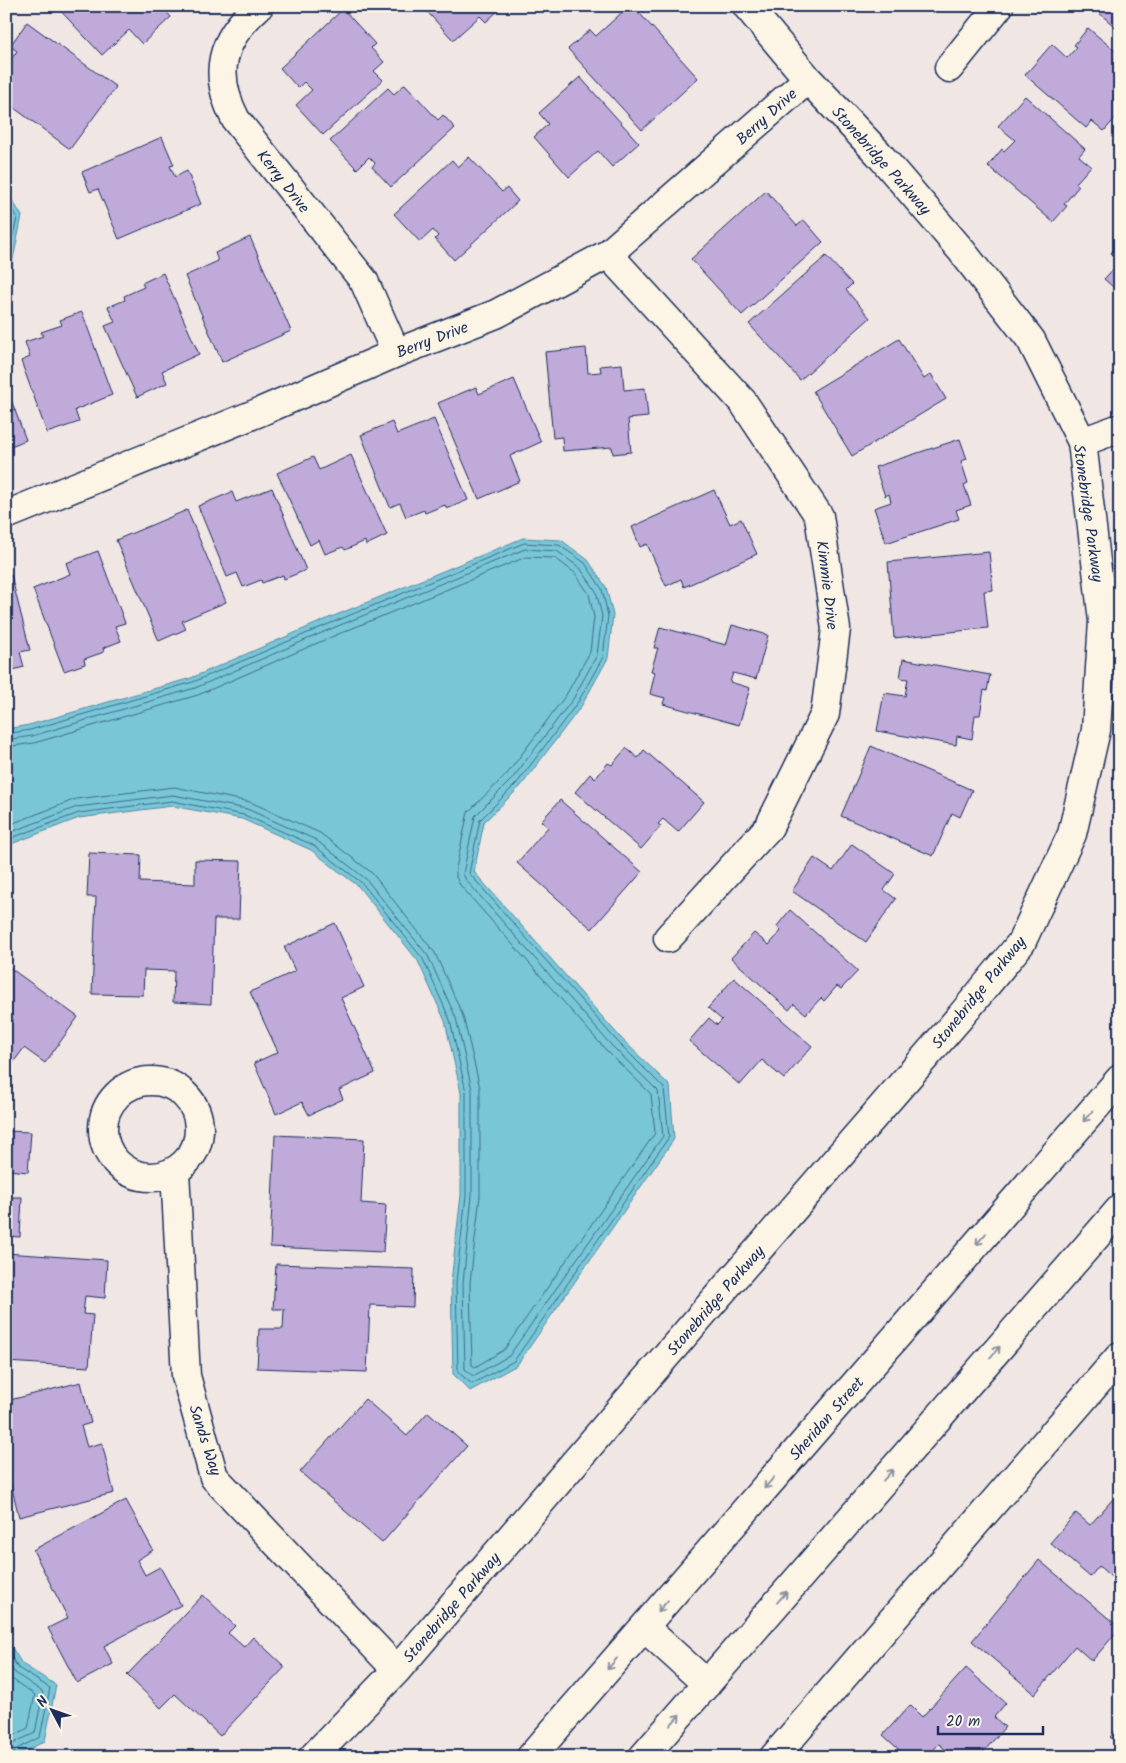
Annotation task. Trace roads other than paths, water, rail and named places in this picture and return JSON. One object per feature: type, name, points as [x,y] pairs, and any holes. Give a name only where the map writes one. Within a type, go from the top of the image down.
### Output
[{"type":"street","name":"Kerry Drive","points":[[259,6],[239,25],[229,40],[224,58],[222,80],[227,103],[236,120],[364,280],[396,353]]},
{"type":"street","name":"Stonebridge Parkway","points":[[313,1757],[397,1670],[653,1371],[960,1018],[1021,943],[1072,834],[1096,730],[1103,621],[1082,442],[1031,340],[961,250],[878,153],[808,79],[747,6]]},
{"type":"street","points":[[949,68],[999,6]]},
{"type":"street","name":"Berry Drive","points":[[6,514],[262,411],[396,353],[496,314],[608,254],[808,79]]},
{"type":"street","name":"Kimmie Drive","points":[[608,254],[743,402],[819,516],[836,629],[825,714],[769,827],[668,938]]},
{"type":"street","points":[[1082,442],[1120,428]]},
{"type":"street","name":"Sheridan Street","points":[[531,1757],[1120,1079]]},
{"type":"street","name":"Sands Way","points":[[175,1171],[186,1376],[214,1477],[397,1670]]},
{"type":"street","points":[[643,1757],[1120,1209]]},
{"type":"street","points":[[785,1753],[1120,1356]]},
{"type":"street","points":[[644,1627],[707,1684]]},
{"type":"water","points":[[6,190],[22,216],[11,269],[6,271]]},
{"type":"water","points":[[523,538],[561,540],[588,560],[606,587],[613,615],[608,658],[582,705],[521,786],[484,822],[474,872],[620,1037],[670,1086],[674,1139],[517,1365],[470,1391],[453,1374],[451,1282],[461,1195],[461,1093],[445,1021],[418,961],[358,886],[311,850],[242,819],[172,806],[79,818],[6,846],[6,729],[29,725],[191,678],[329,618]]},
{"type":"water","points":[[6,1638],[22,1664],[56,1685],[45,1741],[14,1757],[6,1757]]}]
